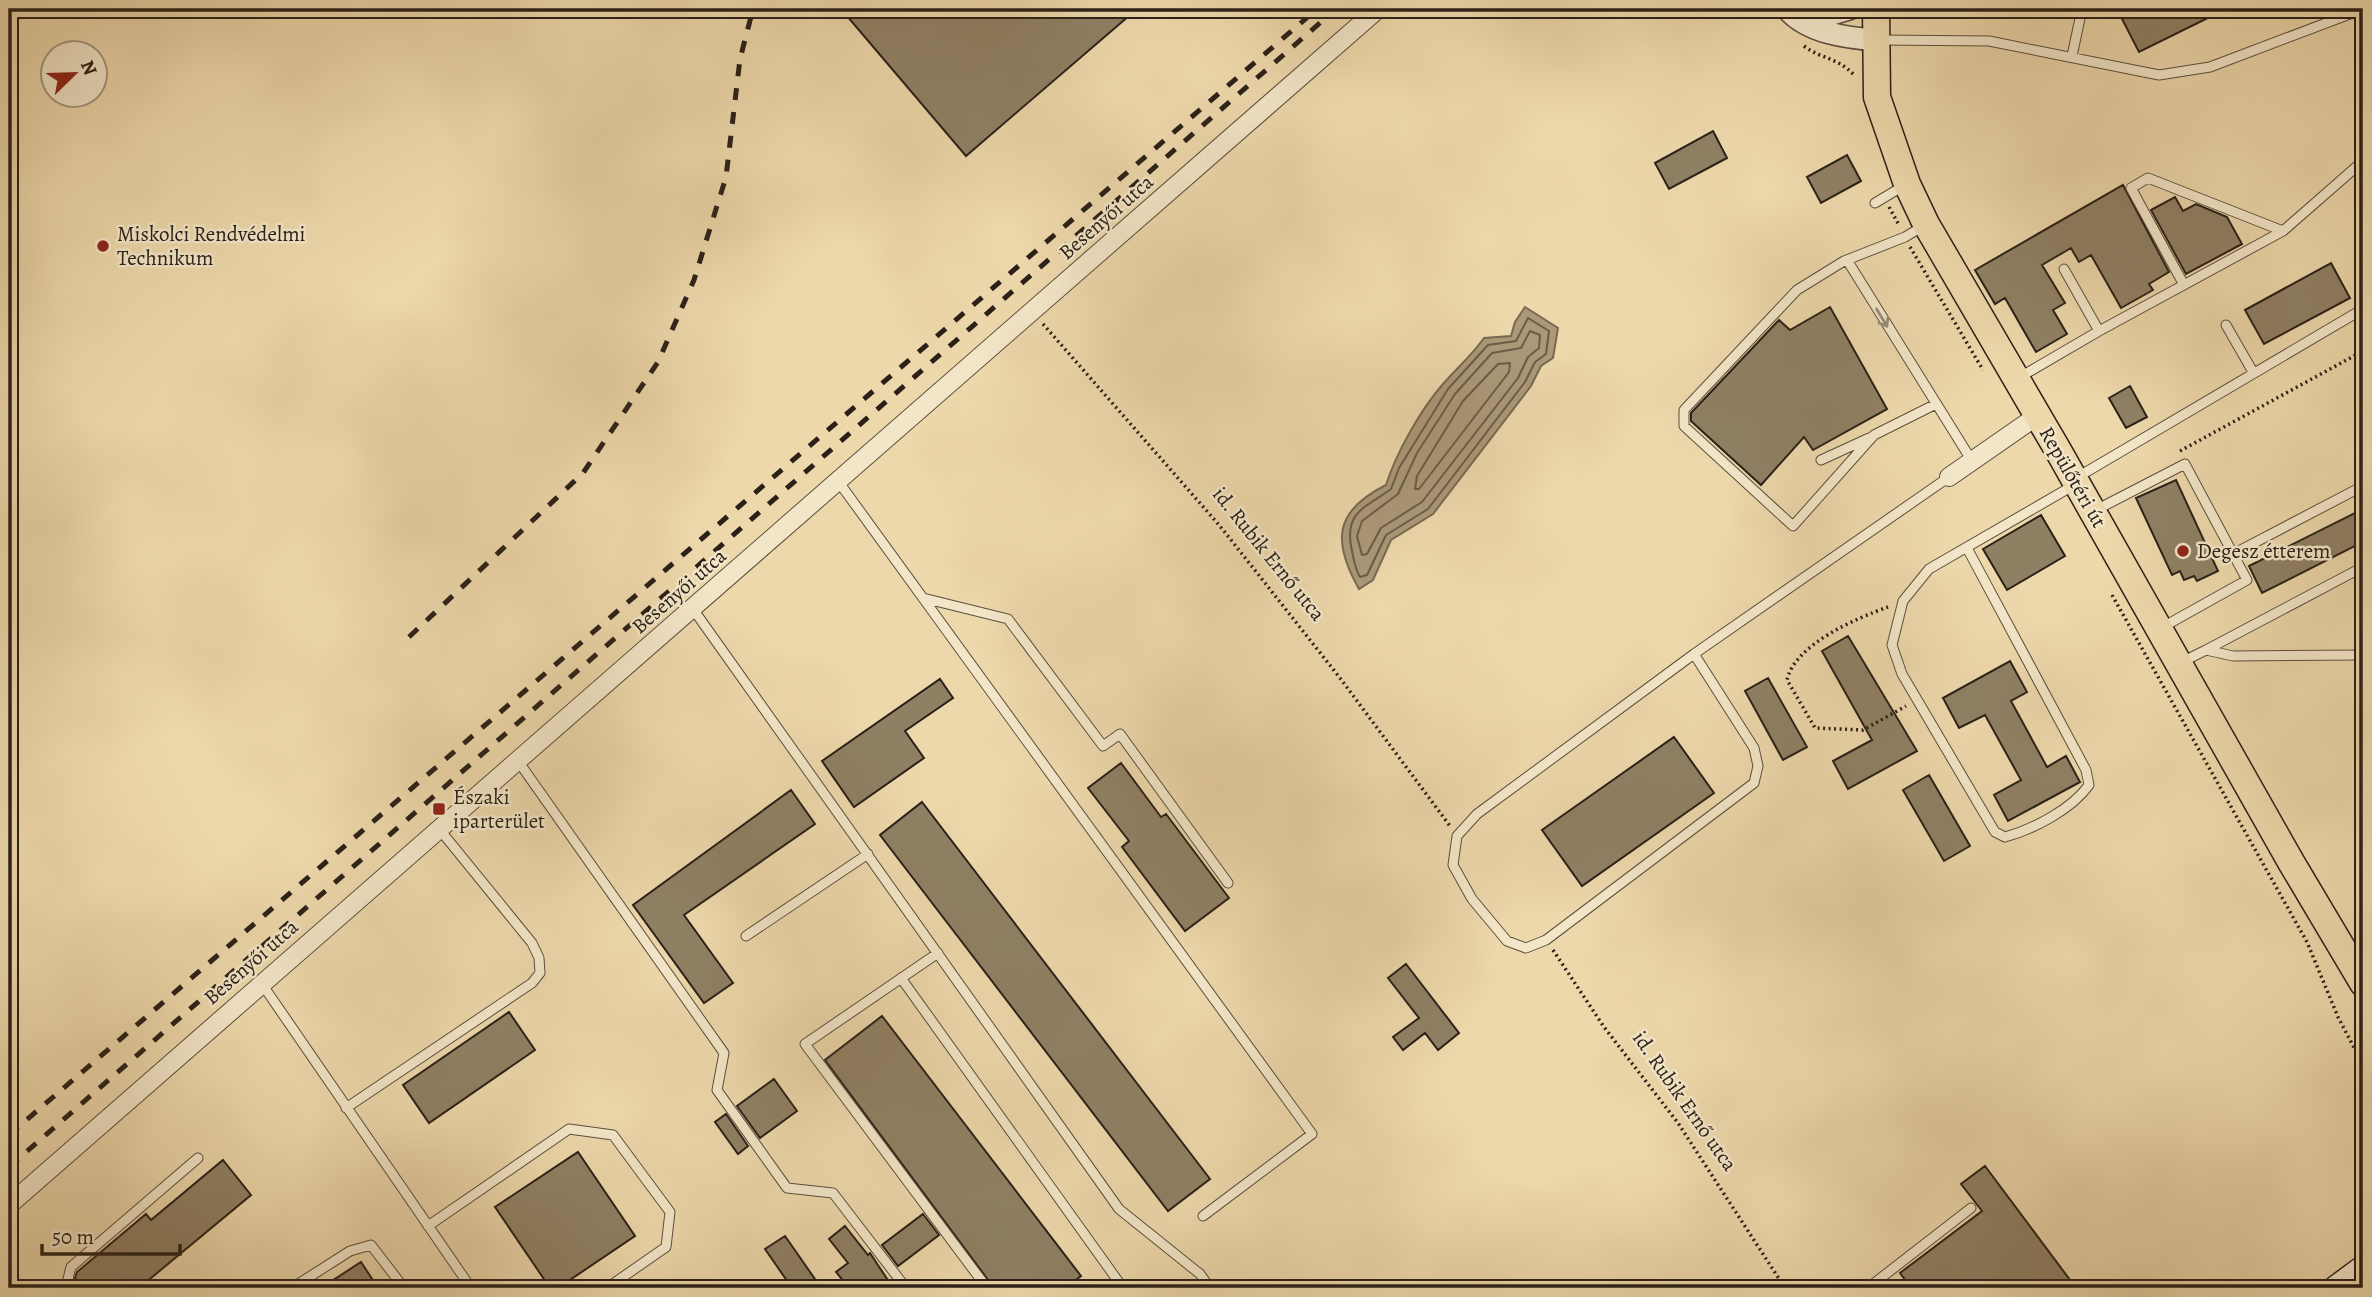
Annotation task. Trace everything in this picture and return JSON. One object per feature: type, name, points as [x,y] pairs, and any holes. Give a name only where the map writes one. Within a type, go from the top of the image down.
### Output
[{"type":"main road","name":"Repülőtéri út","points":[[1876,9],[1877,97],[1907,184],[1926,224],[2363,983]]},
{"type":"main road","points":[[2336,1288],[2363,1268]]},
{"type":"street","name":"Besenyői utca","points":[[9,1205],[1378,9]]},
{"type":"street","points":[[1789,10],[1819,18],[1849,9]]},
{"type":"street","points":[[1789,10],[1819,30],[1857,39],[1877,40]]},
{"type":"street","points":[[1949,477],[2037,416]]},
{"type":"lane","points":[[2072,56],[2082,9]]},
{"type":"lane","points":[[1877,40],[1989,41],[2159,75],[2189,72],[2363,9]]},
{"type":"lane","points":[[2016,380],[2099,331],[2283,231],[2363,161]]},
{"type":"lane","points":[[2184,285],[2131,188],[2148,177],[2283,231]]},
{"type":"lane","points":[[1875,202],[1907,184]]},
{"type":"lane","points":[[1874,435],[1793,526],[1684,426],[1682,418],[1684,410],[1797,290],[1847,260],[1905,237],[1926,224]]},
{"type":"lane","points":[[1847,260],[1934,405],[1972,461]]},
{"type":"lane","points":[[2064,269],[2099,331]]},
{"type":"lane","points":[[1967,548],[2086,770],[2089,785],[2079,799],[2018,833],[2005,837],[1995,832],[1902,674],[1892,645],[1903,601],[1930,569],[2253,372],[2363,309]]},
{"type":"lane","points":[[2226,325],[2253,372]]},
{"type":"lane","points":[[1821,460],[1934,405]]},
{"type":"lane","points":[[2092,511],[2185,464],[2247,580],[2160,629]]},
{"type":"lane","points":[[1694,654],[1754,748],[1758,766],[1754,783],[1546,940],[1526,948],[1507,941],[1472,899],[1453,865],[1457,836],[1477,814],[1694,654],[1949,477]]},
{"type":"lane","points":[[838,481],[1312,1134],[1203,1216]]},
{"type":"lane","points":[[2233,554],[2363,486]]},
{"type":"lane","points":[[2179,664],[2363,567]]},
{"type":"lane","points":[[923,598],[1008,619],[1103,746],[1120,733],[1228,883]]},
{"type":"lane","points":[[693,609],[1119,1209],[1200,1274],[1210,1288]]},
{"type":"lane","points":[[2206,650],[2233,656],[2363,655]]},
{"type":"lane","points":[[519,761],[724,1053],[717,1090],[787,1188],[833,1193],[906,1288]]},
{"type":"lane","points":[[346,1108],[532,983],[540,973],[540,958],[532,943],[440,830]]},
{"type":"lane","points":[[746,936],[868,854]]},
{"type":"lane","points":[[938,953],[805,1044],[987,1288]]},
{"type":"lane","points":[[901,978],[1124,1288]]},
{"type":"lane","points":[[262,983],[471,1288]]},
{"type":"lane","points":[[428,1226],[569,1129],[613,1135],[670,1212],[666,1247],[607,1288]]},
{"type":"lane","points":[[73,1288],[68,1279],[71,1267],[198,1158]]},
{"type":"lane","points":[[1868,1288],[1971,1208]]},
{"type":"lane","points":[[292,1288],[350,1251],[371,1245],[404,1288]]},
{"type":"path","name":"id. Rubik Ernő utca","points":[[1032,312],[1220,526],[1340,678],[1457,836]]},
{"type":"path","points":[[2169,457],[2363,351]]},
{"type":"path","points":[[1903,601],[1846,622],[1808,650],[1788,671],[1787,680],[1815,728],[1863,730],[1917,700]]},
{"type":"path","name":"id. Rubik Ernő utca","points":[[1546,940],[1604,1027],[1678,1123],[1785,1288]]},
{"type":"water","points":[[1525,307],[1558,328],[1553,358],[1541,366],[1531,386],[1433,514],[1391,540],[1373,580],[1359,589],[1350,572],[1342,542],[1347,517],[1356,505],[1386,485],[1410,432],[1443,384],[1484,338],[1511,336],[1515,322]]},
{"type":"building","points":[[841,9],[1137,9],[966,156]]},
{"type":"building","points":[[2137,9],[2226,9],[2139,52],[2121,17]]},
{"type":"building","points":[[1713,131],[1727,158],[1669,189],[1655,163]]},
{"type":"building","points":[[1847,155],[1861,181],[1821,203],[1807,177]]},
{"type":"building","points":[[2123,185],[2169,272],[2149,284],[2153,290],[2121,308],[2091,255],[2079,262],[2071,248],[2042,265],[2065,303],[2053,310],[2067,334],[2036,352],[2005,298],[1995,304],[1975,270]]},
{"type":"building","points":[[2175,197],[2183,211],[2196,204],[2227,217],[2242,244],[2186,274],[2151,210]]},
{"type":"building","points":[[2331,263],[2350,298],[2264,344],[2245,310]]},
{"type":"building","points":[[1830,307],[1887,409],[1813,450],[1804,437],[1761,485],[1691,421],[1691,413],[1779,320],[1790,330]]},
{"type":"building","points":[[2130,386],[2147,417],[2126,428],[2109,398]]},
{"type":"building","points":[[2176,480],[2218,571],[2197,581],[2194,576],[2184,580],[2180,571],[2172,575],[2136,498]]},
{"type":"building","points":[[2363,509],[2363,542],[2262,593],[2249,566]]},
{"type":"building","points":[[2041,515],[2065,556],[2007,590],[1983,549]]},
{"type":"building","points":[[1848,636],[1917,751],[1848,789],[1833,761],[1872,740],[1822,651]]},
{"type":"building","points":[[2010,661],[2027,692],[2011,701],[2047,767],[2066,756],[2080,782],[2008,821],[1994,795],[2021,780],[1985,715],[1959,728],[1943,698]]},
{"type":"building","points":[[1768,678],[1807,747],[1783,760],[1745,691]]},
{"type":"building","points":[[940,679],[953,698],[905,731],[924,758],[854,807],[822,761]]},
{"type":"building","points":[[1674,737],[1714,793],[1582,886],[1542,830]]},
{"type":"building","points":[[1121,763],[1161,817],[1166,814],[1229,898],[1185,931],[1122,847],[1129,841],[1088,788]]},
{"type":"building","points":[[1929,775],[1970,846],[1944,861],[1903,790]]},
{"type":"building","points":[[791,790],[815,824],[684,915],[733,983],[704,1003],[633,905]]},
{"type":"building","points":[[922,802],[1210,1179],[1168,1211],[880,835]]},
{"type":"building","points":[[1406,964],[1459,1033],[1438,1050],[1425,1033],[1403,1050],[1393,1037],[1419,1018],[1388,978]]},
{"type":"building","points":[[509,1012],[535,1050],[429,1123],[403,1085]]},
{"type":"building","points":[[882,1016],[1081,1276],[1065,1288],[994,1288],[825,1060]]},
{"type":"building","points":[[774,1079],[797,1111],[760,1138],[737,1106]]},
{"type":"building","points":[[726,1114],[748,1146],[738,1154],[715,1122]]},
{"type":"building","points":[[578,1152],[635,1236],[558,1288],[550,1288],[495,1207]]},
{"type":"building","points":[[223,1160],[251,1195],[139,1288],[83,1288],[75,1278],[77,1272],[146,1214],[151,1220]]},
{"type":"building","points":[[1985,1166],[2076,1288],[1911,1288],[1900,1273],[1982,1211],[1961,1184]]},
{"type":"building","points":[[923,1214],[939,1235],[898,1266],[882,1245]]},
{"type":"building","points":[[845,1226],[868,1255],[870,1253],[893,1288],[849,1288],[836,1272],[848,1263],[829,1239]]},
{"type":"building","points":[[785,1236],[817,1282],[808,1288],[792,1288],[765,1249]]},
{"type":"building","points":[[361,1262],[378,1288],[321,1288]]},
{"type":"railway","points":[[409,637],[583,473],[658,362],[694,280],[726,177],[740,59],[753,9]]},
{"type":"railway","points":[[9,1135],[1317,9]]},
{"type":"railway","points":[[9,1167],[1336,9]]},
{"type":"place","name":"Miskolci Rendvédelmi Technikum","points":[[103,246]]},
{"type":"place","name":"Degesz étterem","points":[[2183,551]]},
{"type":"place","name":"Északi iparterület","points":[[439,809]]}]
